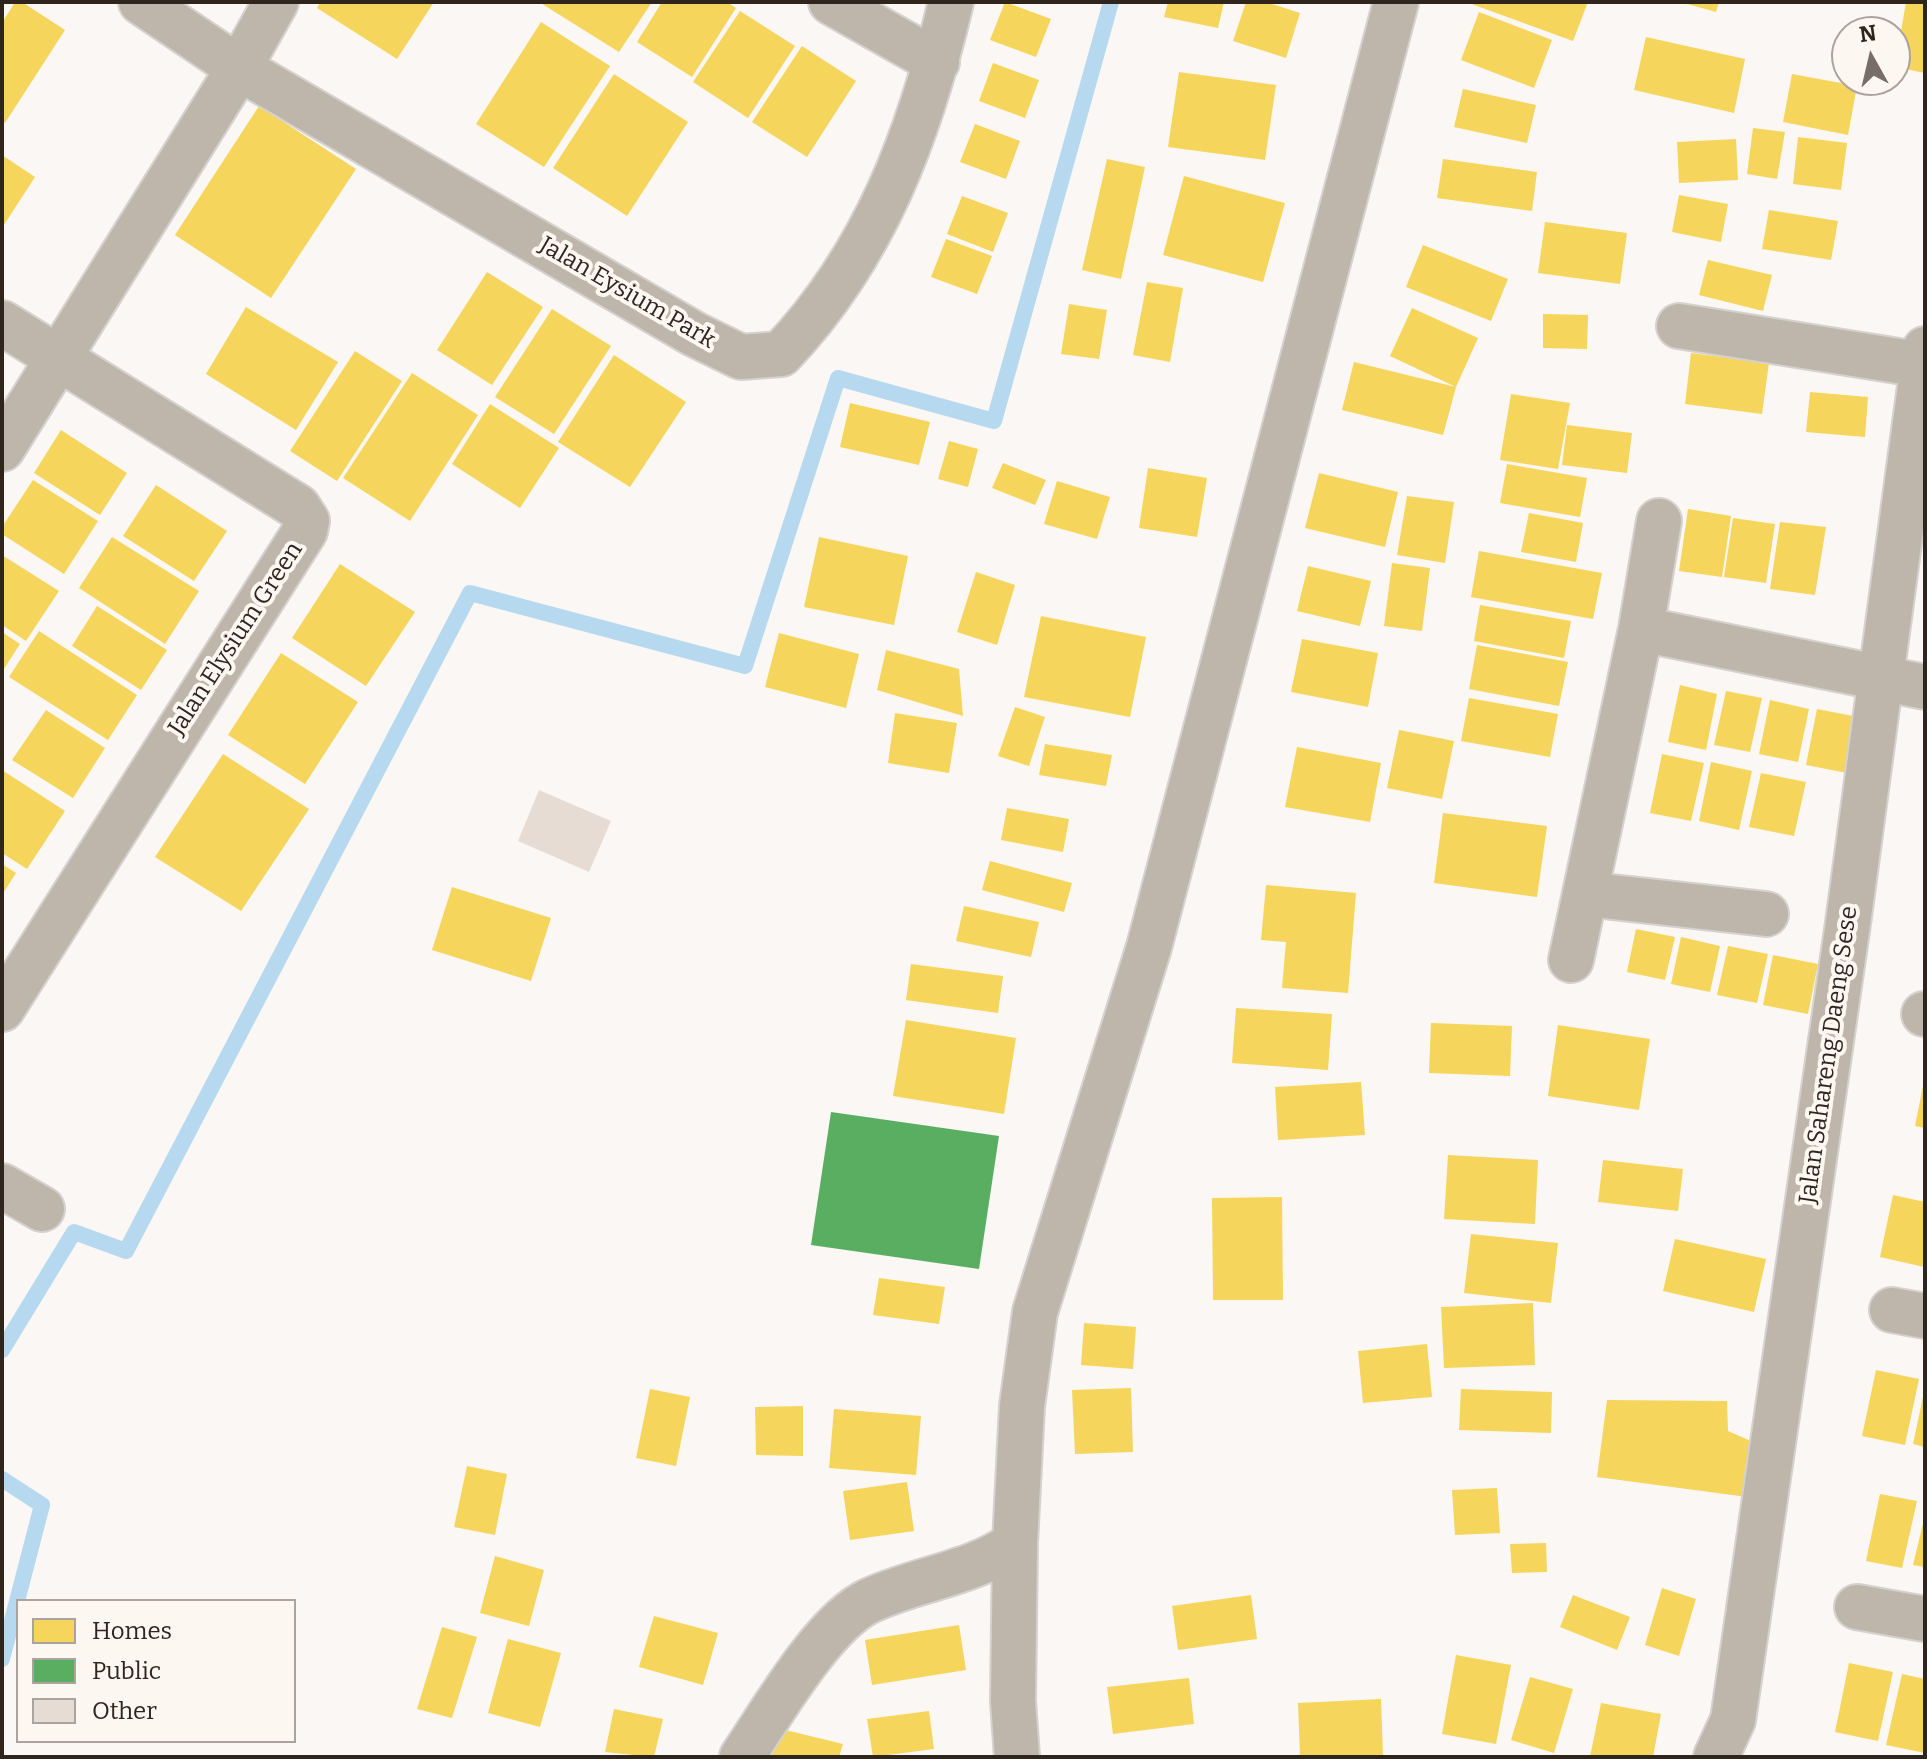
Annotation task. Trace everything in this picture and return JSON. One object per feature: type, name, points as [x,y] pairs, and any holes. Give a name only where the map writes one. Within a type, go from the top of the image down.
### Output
[{"type":"street","name":"Jalan Eysium Park","points":[[141,2],[239,68],[694,334],[741,357],[781,354],[805,328],[853,259],[894,187],[937,62],[951,2]]},
{"type":"street","points":[[2,449],[239,68],[276,2]]},
{"type":"street","points":[[831,2],[937,62]]},
{"type":"street","points":[[1017,1757],[1013,1701],[1015,1543],[1022,1406],[1035,1312],[1149,947],[1396,2]]},
{"type":"street","points":[[2,323],[59,357]]},
{"type":"street","points":[[1679,326],[1924,357]]},
{"type":"street","name":"Jalan Elysium Green","points":[[2,1009],[306,527],[305,516],[298,507],[59,357]]},
{"type":"street","name":"Jalan Sahareng Daeng Sese","points":[[1716,1757],[1733,1720],[1882,679],[1924,357]]},
{"type":"street","points":[[1571,960],[1641,629],[1659,521]]},
{"type":"street","points":[[1641,629],[1925,687]]},
{"type":"street","points":[[1585,894],[1766,914]]},
{"type":"street","points":[[2,1186],[42,1209]]},
{"type":"street","points":[[742,1757],[803,1667],[841,1621],[865,1603],[921,1579],[968,1568],[1015,1543]]},
{"type":"street","points":[[1857,1607],[1925,1619]]},
{"type":"building: Homes","points":[[15,2],[22,2],[65,30],[5,123],[2,121],[2,23]]},
{"type":"building: Homes","points":[[320,2],[434,2],[397,59],[317,8]]},
{"type":"building: Homes","points":[[539,2],[652,2],[619,52]]},
{"type":"building: Homes","points":[[662,2],[727,2],[736,8],[692,77],[637,42]]},
{"type":"building: Homes","points":[[1005,2],[1051,19],[1036,57],[990,40]]},
{"type":"building: Homes","points":[[1168,2],[1224,2],[1218,28],[1164,17]]},
{"type":"building: Homes","points":[[1246,2],[1266,2],[1300,13],[1286,58],[1233,41]]},
{"type":"building: Homes","points":[[1466,2],[1588,2],[1573,41]]},
{"type":"building: Homes","points":[[1680,2],[1719,2],[1716,12]]},
{"type":"building: Homes","points":[[1906,2],[1925,2],[1925,73],[1911,70],[1911,16],[1904,16]]},
{"type":"building: Homes","points":[[740,11],[795,46],[748,118],[693,82]]},
{"type":"building: Homes","points":[[1479,12],[1552,40],[1534,88],[1461,60]]},
{"type":"building: Homes","points":[[541,22],[610,66],[544,167],[476,124]]},
{"type":"building: Homes","points":[[1646,37],[1745,59],[1734,113],[1634,90]]},
{"type":"building: Homes","points":[[802,46],[856,81],[807,157],[752,122]]},
{"type":"building: Homes","points":[[993,63],[1039,80],[1025,118],[979,101]]},
{"type":"building: Homes","points":[[1179,72],[1276,85],[1265,160],[1168,147]]},
{"type":"building: Homes","points":[[614,74],[688,122],[627,216],[553,168]]},
{"type":"building: Homes","points":[[1792,74],[1831,81],[1831,96],[1855,96],[1848,135],[1783,122]]},
{"type":"building: Homes","points":[[1463,89],[1536,105],[1527,143],[1454,127]]},
{"type":"building: Homes","points":[[259,106],[356,169],[271,298],[175,235]]},
{"type":"building: Homes","points":[[975,124],[1020,141],[1006,179],[960,162]]},
{"type":"building: Homes","points":[[1753,128],[1785,132],[1777,179],[1747,174]]},
{"type":"building: Homes","points":[[1798,137],[1847,143],[1841,190],[1793,184]]},
{"type":"building: Homes","points":[[1736,139],[1738,180],[1679,183],[1677,142]]},
{"type":"building: Homes","points":[[2,155],[35,177],[2,228]]},
{"type":"building: Homes","points":[[1107,159],[1145,167],[1121,279],[1082,270]]},
{"type":"building: Homes","points":[[1443,159],[1537,172],[1532,211],[1437,198]]},
{"type":"building: Homes","points":[[1184,176],[1285,203],[1263,282],[1163,255]]},
{"type":"building: Homes","points":[[1679,195],[1728,204],[1721,242],[1672,232]]},
{"type":"building: Homes","points":[[962,196],[1008,213],[993,252],[947,234]]},
{"type":"building: Homes","points":[[1769,210],[1838,221],[1831,260],[1762,249]]},
{"type":"building: Homes","points":[[1545,222],[1627,233],[1620,284],[1538,273]]},
{"type":"building: Homes","points":[[946,239],[992,256],[977,294],[931,277]]},
{"type":"building: Homes","points":[[1423,245],[1508,279],[1491,321],[1406,287]]},
{"type":"building: Homes","points":[[1708,260],[1772,275],[1763,311],[1699,295]]},
{"type":"building: Homes","points":[[487,272],[543,307],[492,385],[437,350]]},
{"type":"building: Homes","points":[[1147,282],[1183,288],[1170,362],[1133,355]]},
{"type":"building: Homes","points":[[1069,304],[1107,310],[1099,359],[1061,354]]},
{"type":"building: Homes","points":[[246,307],[338,362],[296,430],[206,374]]},
{"type":"building: Homes","points":[[1412,308],[1478,338],[1456,387],[1390,356]]},
{"type":"building: Homes","points":[[552,309],[611,346],[554,434],[495,397]]},
{"type":"building: Homes","points":[[1543,314],[1588,315],[1587,349],[1543,348]]},
{"type":"building: Homes","points":[[355,351],[402,381],[337,481],[290,451]]},
{"type":"building: Homes","points":[[1691,353],[1769,363],[1762,414],[1685,404]]},
{"type":"building: Homes","points":[[614,355],[686,402],[630,487],[558,442]]},
{"type":"building: Homes","points":[[1354,362],[1456,387],[1443,435],[1342,410]]},
{"type":"building: Homes","points":[[412,373],[478,415],[410,521],[343,478]]},
{"type":"building: Homes","points":[[1810,392],[1868,397],[1865,437],[1806,432]]},
{"type":"building: Homes","points":[[1511,394],[1570,403],[1558,469],[1500,460]]},
{"type":"building: Homes","points":[[850,403],[930,422],[919,465],[840,447]]},
{"type":"building: Homes","points":[[490,404],[559,448],[520,508],[452,464]]},
{"type":"building: Homes","points":[[1567,425],[1632,433],[1627,473],[1562,465]]},
{"type":"building: Homes","points":[[61,430],[127,473],[100,515],[34,473]]},
{"type":"building: Homes","points":[[949,441],[978,449],[968,487],[938,479]]},
{"type":"building: Homes","points":[[1003,463],[1046,480],[1035,505],[992,488]]},
{"type":"building: Homes","points":[[1507,464],[1587,478],[1580,517],[1500,503]]},
{"type":"building: Homes","points":[[1148,468],[1207,478],[1197,537],[1139,528]]},
{"type":"building: Homes","points":[[1319,473],[1398,492],[1385,547],[1305,528]]},
{"type":"building: Homes","points":[[33,480],[98,521],[64,574],[2,534],[2,527]]},
{"type":"building: Homes","points":[[1057,481],[1110,497],[1097,539],[1044,524]]},
{"type":"building: Homes","points":[[156,485],[227,531],[194,581],[123,536]]},
{"type":"building: Homes","points":[[1407,496],[1454,502],[1445,563],[1397,555]]},
{"type":"building: Homes","points":[[1688,509],[1731,516],[1722,577],[1679,571]]},
{"type":"building: Homes","points":[[1529,513],[1583,523],[1576,562],[1521,552]]},
{"type":"building: Homes","points":[[1733,518],[1775,524],[1766,583],[1724,577]]},
{"type":"building: Homes","points":[[1780,522],[1826,527],[1815,595],[1770,589]]},
{"type":"building: Homes","points":[[112,537],[199,591],[165,644],[79,588]]},
{"type":"building: Homes","points":[[819,537],[908,556],[894,625],[804,607]]},
{"type":"building: Homes","points":[[1479,551],[1602,573],[1593,619],[1471,597]]},
{"type":"building: Homes","points":[[2,555],[59,591],[26,641],[2,625]]},
{"type":"building: Homes","points":[[1392,563],[1430,568],[1422,631],[1384,626]]},
{"type":"building: Homes","points":[[340,564],[415,612],[366,686],[292,638]]},
{"type":"building: Homes","points":[[1308,566],[1371,581],[1360,626],[1297,611]]},
{"type":"building: Homes","points":[[976,572],[1015,585],[997,645],[957,632]]},
{"type":"building: Homes","points":[[1480,605],[1571,621],[1564,658],[1474,641]]},
{"type":"building: Homes","points":[[97,606],[167,650],[141,690],[72,646]]},
{"type":"building: Homes","points":[[1041,616],[1146,637],[1130,717],[1024,697]]},
{"type":"building: Homes","points":[[39,631],[137,695],[108,740],[9,677]]},
{"type":"building: Homes","points":[[2,632],[20,644],[2,672]]},
{"type":"building: Homes","points":[[779,633],[859,654],[846,708],[765,687]]},
{"type":"building: Homes","points":[[1302,639],[1378,653],[1368,707],[1291,692]]},
{"type":"building: Homes","points":[[1477,645],[1568,662],[1559,706],[1469,689]]},
{"type":"building: Homes","points":[[886,650],[959,669],[963,716],[877,690]]},
{"type":"building: Homes","points":[[281,653],[358,702],[305,784],[228,735]]},
{"type":"building: Homes","points":[[1680,685],[1717,694],[1706,750],[1668,742]]},
{"type":"building: Homes","points":[[1726,691],[1762,698],[1750,752],[1714,745]]},
{"type":"building: Homes","points":[[1469,698],[1558,714],[1550,757],[1461,741]]},
{"type":"building: Homes","points":[[1770,700],[1809,709],[1798,762],[1759,754]]},
{"type":"building: Homes","points":[[1015,707],[1045,717],[1029,766],[998,756]]},
{"type":"building: Homes","points":[[1817,709],[1858,717],[1847,773],[1806,765]]},
{"type":"building: Homes","points":[[46,710],[105,748],[73,798],[12,760]]},
{"type":"building: Homes","points":[[895,713],[957,723],[949,773],[888,763]]},
{"type":"building: Homes","points":[[1399,730],[1454,741],[1442,799],[1387,788]]},
{"type":"building: Homes","points":[[1045,744],[1112,755],[1106,786],[1039,775]]},
{"type":"building: Homes","points":[[1297,747],[1381,763],[1370,822],[1285,807]]},
{"type":"building: Homes","points":[[223,754],[309,809],[241,911],[155,857]]},
{"type":"building: Homes","points":[[1662,754],[1704,763],[1691,821],[1650,813]]},
{"type":"building: Homes","points":[[1711,762],[1752,771],[1739,830],[1699,821]]},
{"type":"building: Homes","points":[[2,770],[65,811],[27,869],[2,853]]},
{"type":"building: Homes","points":[[1761,773],[1806,782],[1794,836],[1749,827]]},
{"type":"building: Homes","points":[[1007,808],[1069,819],[1063,852],[1001,840]]},
{"type":"building: Homes","points":[[1443,813],[1547,826],[1537,897],[1434,883]]},
{"type":"building: Homes","points":[[990,861],[1072,883],[1064,912],[982,890]]},
{"type":"building: Homes","points":[[2,864],[16,873],[2,895]]},
{"type":"building: Homes","points":[[1266,885],[1356,893],[1348,993],[1282,988],[1286,942],[1261,940]]},
{"type":"building: Homes","points":[[452,887],[551,918],[531,981],[432,950]]},
{"type":"building: Homes","points":[[964,906],[1039,922],[1031,957],[956,941]]},
{"type":"building: Homes","points":[[1636,929],[1675,937],[1665,980],[1627,972]]},
{"type":"building: Homes","points":[[1681,937],[1720,946],[1710,992],[1671,984]]},
{"type":"building: Homes","points":[[1728,946],[1768,954],[1757,1003],[1717,995]]},
{"type":"building: Homes","points":[[1773,955],[1818,964],[1808,1014],[1763,1005]]},
{"type":"building: Homes","points":[[911,964],[1003,976],[998,1013],[906,1000]]},
{"type":"building: Homes","points":[[1236,1008],[1332,1014],[1328,1070],[1232,1063]]},
{"type":"building: Homes","points":[[906,1020],[1016,1038],[1004,1114],[893,1096]]},
{"type":"building: Homes","points":[[1431,1023],[1512,1026],[1510,1076],[1429,1073]]},
{"type":"building: Homes","points":[[1558,1025],[1650,1039],[1639,1110],[1548,1096]]},
{"type":"building: Homes","points":[[1925,1081],[1925,1128],[1915,1126]]},
{"type":"building: Homes","points":[[1361,1082],[1365,1135],[1278,1140],[1275,1087]]},
{"type":"building: Homes","points":[[1448,1155],[1538,1160],[1535,1224],[1444,1219]]},
{"type":"building: Homes","points":[[1603,1160],[1683,1169],[1678,1211],[1598,1202]]},
{"type":"building: Homes","points":[[1893,1195],[1925,1202],[1924,1267],[1880,1257]]},
{"type":"building: Homes","points":[[1282,1197],[1283,1300],[1213,1300],[1212,1198]]},
{"type":"building: Homes","points":[[1471,1234],[1558,1243],[1551,1303],[1464,1293]]},
{"type":"building: Homes","points":[[1675,1239],[1766,1259],[1754,1312],[1663,1291]]},
{"type":"building: Homes","points":[[879,1278],[945,1287],[939,1324],[873,1315]]},
{"type":"building: Homes","points":[[1533,1303],[1535,1365],[1444,1368],[1441,1307]]},
{"type":"building: Homes","points":[[1084,1323],[1136,1327],[1133,1369],[1081,1365]]},
{"type":"building: Homes","points":[[1427,1344],[1432,1397],[1363,1403],[1358,1351]]},
{"type":"building: Homes","points":[[1876,1370],[1919,1379],[1905,1445],[1862,1436]]},
{"type":"building: Homes","points":[[1131,1388],[1133,1452],[1075,1454],[1072,1390]]},
{"type":"building: Homes","points":[[650,1389],[690,1397],[676,1466],[636,1458]]},
{"type":"building: Homes","points":[[1461,1389],[1552,1392],[1551,1433],[1459,1430]]},
{"type":"building: Homes","points":[[1925,1392],[1925,1447],[1913,1444]]},
{"type":"building: Homes","points":[[1607,1400],[1727,1401],[1728,1431],[1760,1445],[1747,1497],[1597,1477]]},
{"type":"building: Homes","points":[[803,1406],[803,1456],[756,1455],[755,1407]]},
{"type":"building: Homes","points":[[834,1409],[921,1416],[916,1475],[829,1468]]},
{"type":"building: Homes","points":[[467,1466],[507,1474],[495,1535],[454,1527]]},
{"type":"building: Homes","points":[[907,1482],[914,1531],[850,1540],[843,1491]]},
{"type":"building: Homes","points":[[1497,1488],[1500,1533],[1455,1535],[1452,1490]]},
{"type":"building: Homes","points":[[1880,1494],[1917,1501],[1902,1568],[1866,1561]]},
{"type":"building: Homes","points":[[1925,1515],[1925,1567],[1913,1565]]},
{"type":"building: Homes","points":[[1546,1543],[1547,1572],[1512,1573],[1510,1544]]},
{"type":"building: Homes","points":[[495,1556],[544,1570],[529,1626],[480,1613]]},
{"type":"building: Homes","points":[[1662,1588],[1696,1599],[1679,1656],[1645,1645]]},
{"type":"building: Homes","points":[[1251,1595],[1257,1639],[1178,1650],[1172,1606]]},
{"type":"building: Homes","points":[[1573,1595],[1630,1617],[1617,1650],[1560,1627]]},
{"type":"building: Homes","points":[[654,1616],[718,1633],[703,1685],[639,1667]]},
{"type":"building: Homes","points":[[959,1625],[966,1670],[872,1685],[865,1640]]},
{"type":"building: Homes","points":[[442,1627],[477,1637],[452,1718],[417,1709]]},
{"type":"building: Homes","points":[[508,1639],[561,1653],[540,1727],[488,1713]]},
{"type":"building: Homes","points":[[1456,1655],[1511,1665],[1496,1744],[1442,1734]]},
{"type":"building: Homes","points":[[1849,1663],[1893,1672],[1878,1741],[1835,1732]]},
{"type":"building: Homes","points":[[1902,1674],[1925,1679],[1925,1753],[1886,1745]]},
{"type":"building: Homes","points":[[1530,1677],[1573,1689],[1554,1753],[1511,1740]]},
{"type":"building: Homes","points":[[1189,1678],[1194,1724],[1113,1734],[1107,1687]]},
{"type":"building: Homes","points":[[1381,1699],[1383,1757],[1300,1757],[1298,1703]]},
{"type":"building: Homes","points":[[1601,1703],[1661,1714],[1653,1757],[1590,1757]]},
{"type":"building: Homes","points":[[614,1709],[663,1719],[654,1757],[605,1752]]},
{"type":"building: Homes","points":[[929,1711],[934,1749],[873,1757],[867,1719]]},
{"type":"building: Homes","points":[[773,1727],[843,1744],[839,1757],[765,1757]]},
{"type":"building: Public","points":[[831,1112],[999,1136],[979,1269],[811,1245]]},
{"type":"building: Other","points":[[539,790],[611,821],[589,872],[518,841]]},
{"type":"waterway","points":[[2,1350],[74,1232],[126,1251],[470,593],[745,666],[838,378],[994,421],[1111,2]]},
{"type":"waterway","points":[[2,1479],[42,1505],[18,1599]]},
{"type":"waterway","points":[[2,1659],[16,1605]]}]
